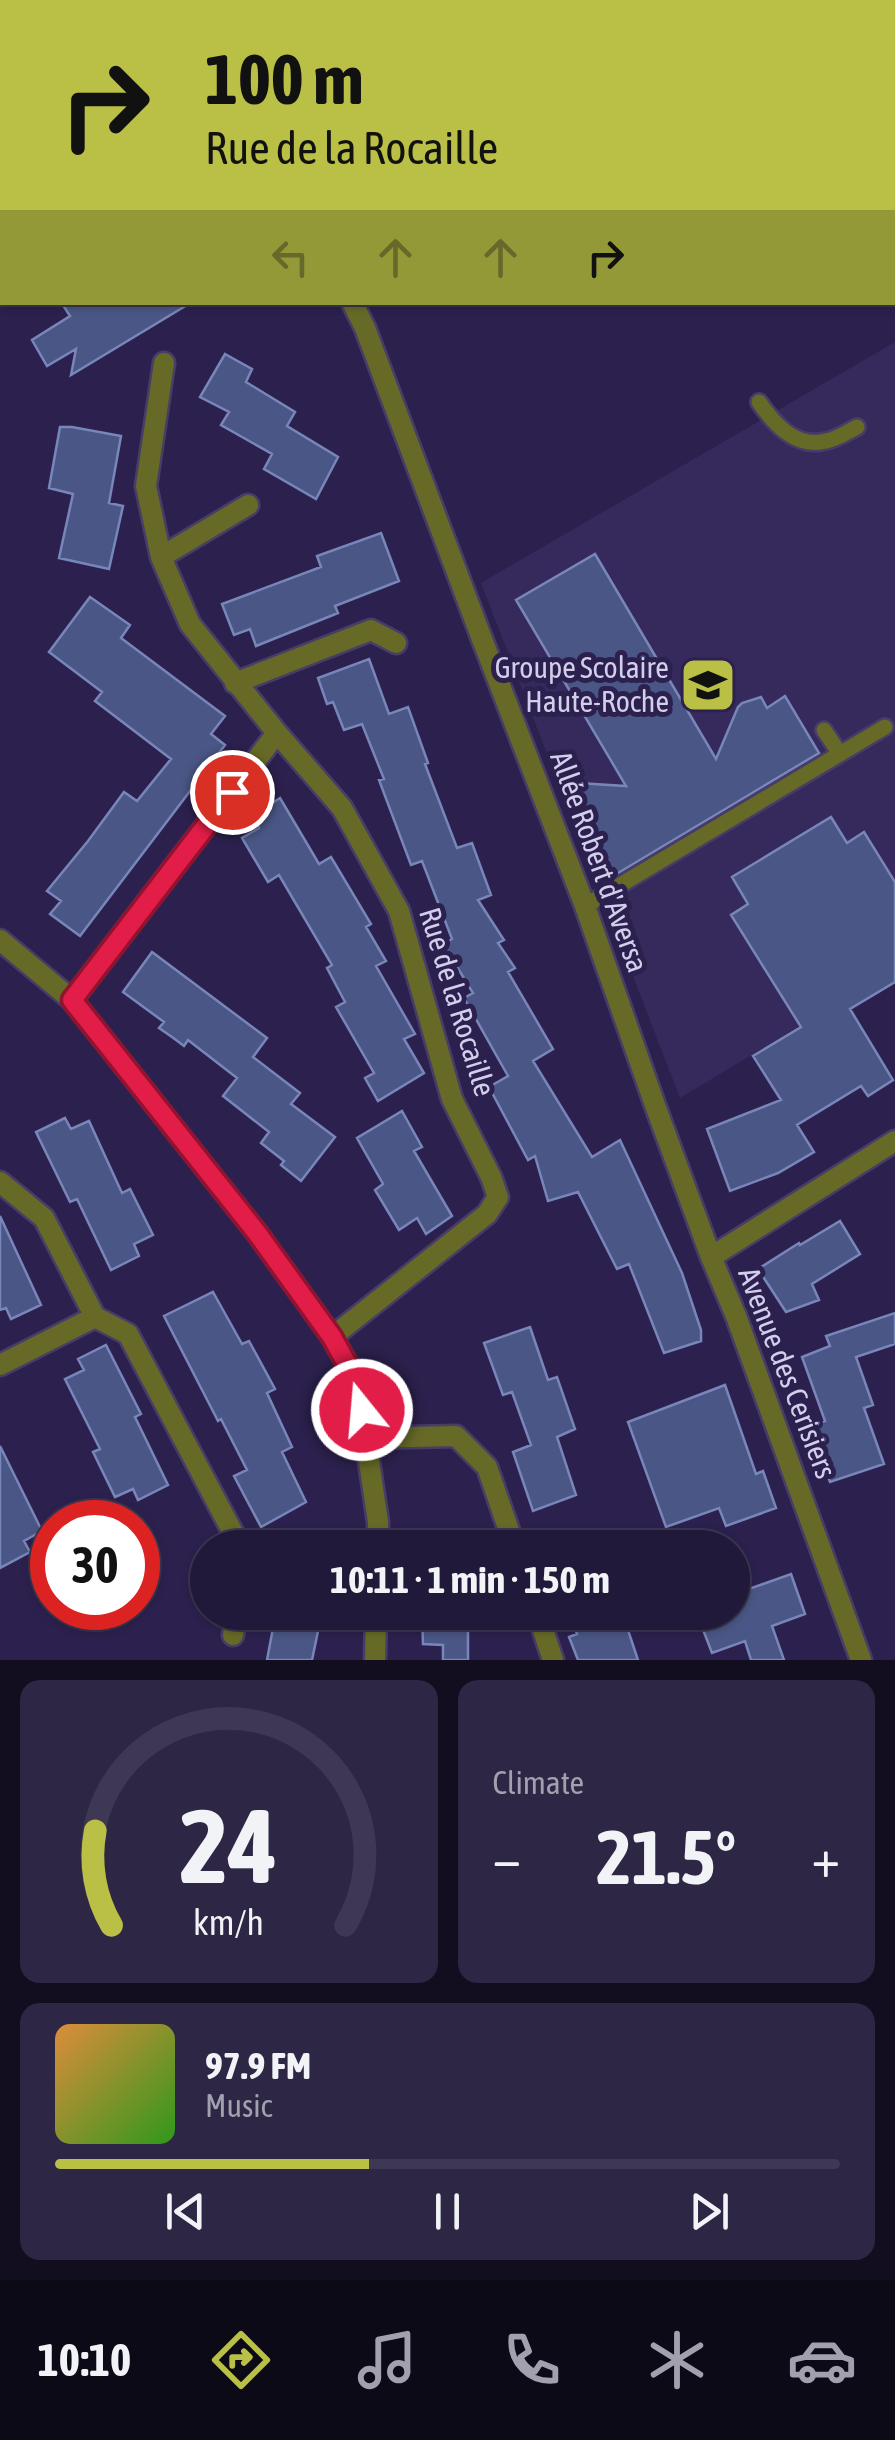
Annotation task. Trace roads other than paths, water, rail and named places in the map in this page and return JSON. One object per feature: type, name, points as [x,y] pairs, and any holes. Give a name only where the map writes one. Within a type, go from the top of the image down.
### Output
[{"type":"street","name":"Allée Robert d'Aversa","points":[[354,305],[366,328],[585,906],[656,1108]]},
{"type":"street","points":[[72,1000],[277,733],[190,624],[161,558],[146,486],[164,362]]},
{"type":"street","points":[[161,558],[248,504]]},
{"type":"street","points":[[235,682],[371,630],[396,643]]},
{"type":"street","name":"Rue de la Rocaille","points":[[277,733],[342,808],[400,911],[452,1098],[498,1198],[487,1214],[332,1337]]},
{"type":"street","points":[[0,940],[72,1000],[257,1233],[332,1337],[357,1382],[378,1530]]},
{"type":"street","name":"Avenue des Cerisiers","points":[[656,1108],[861,1660]]},
{"type":"street","points":[[711,1257],[895,1142]]},
{"type":"street","points":[[0,1182],[44,1218],[95,1317],[128,1334],[232,1530]]},
{"type":"street","points":[[0,1365],[95,1317]]},
{"type":"street","points":[[366,1438],[456,1436],[487,1467],[509,1530]]},
{"type":"street","points":[[233,1635],[234,1630]]},
{"type":"street","points":[[375,1660],[376,1630]]},
{"type":"street","points":[[543,1630],[554,1660]]},
{"type":"lane","points":[[758,402],[775,426],[799,440],[825,442],[857,427]]},
{"type":"lane","points":[[585,906],[885,727]]},
{"type":"lane","points":[[824,730],[840,754]]},
{"type":"place","name":"Groupe Scolaire Haute-Roche","points":[[708,685]]}]
